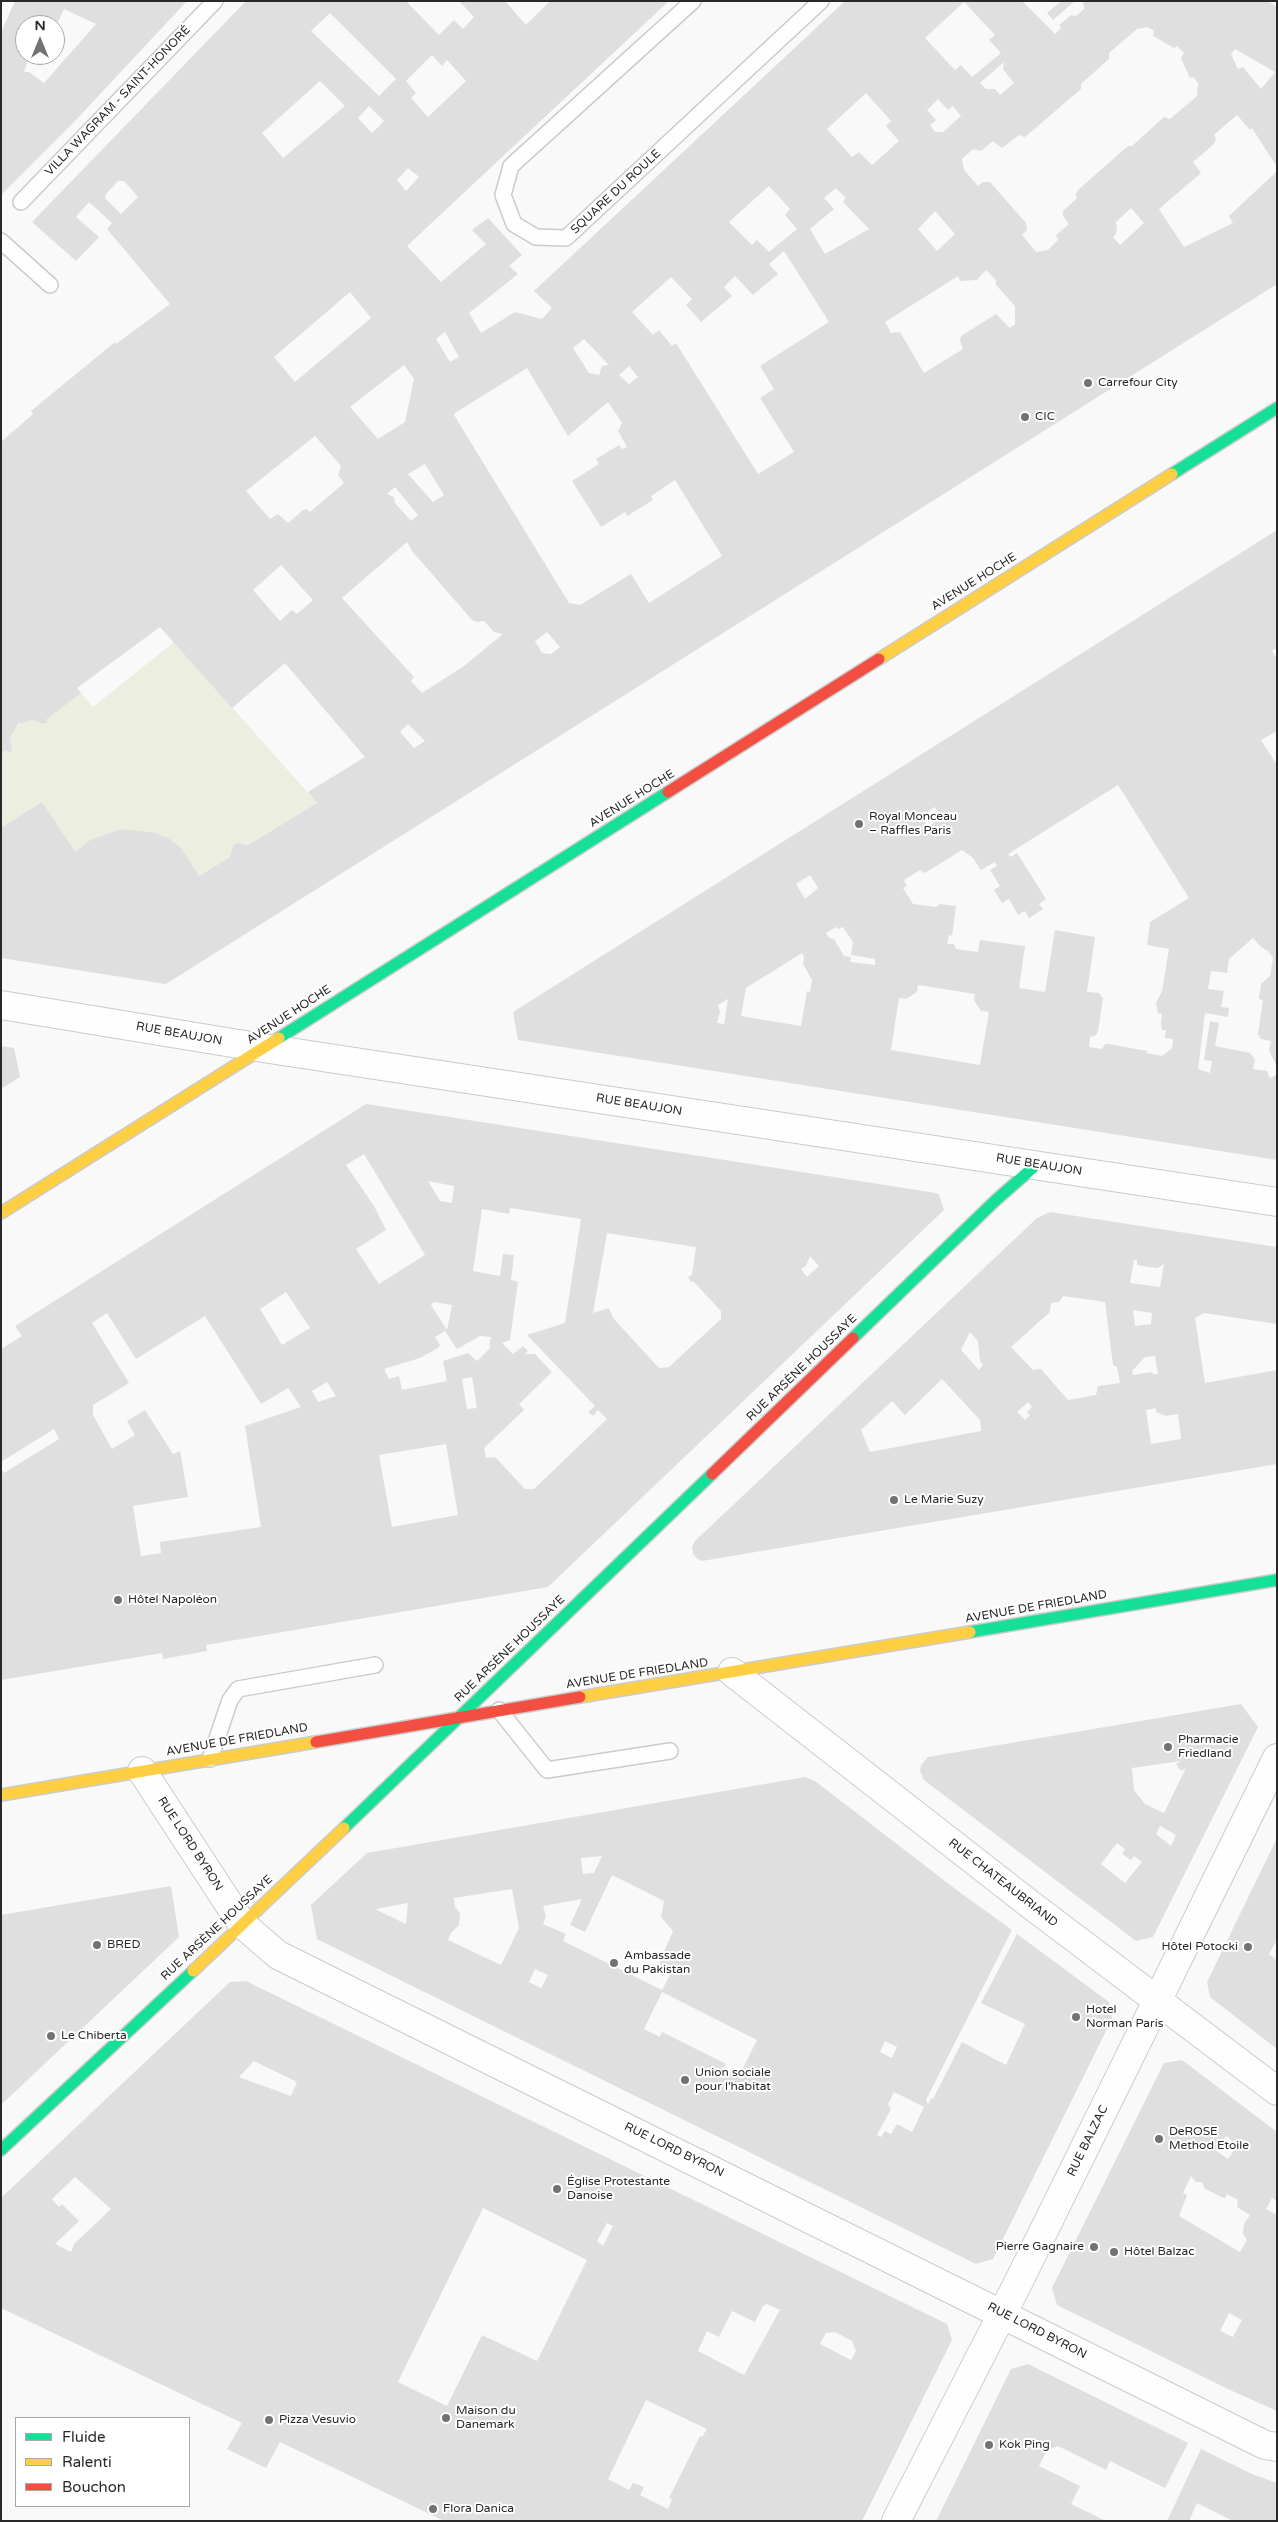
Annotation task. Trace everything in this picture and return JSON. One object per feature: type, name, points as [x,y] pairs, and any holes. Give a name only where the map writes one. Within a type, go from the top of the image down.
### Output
[{"type":"street","name":"AVENUE HOCHE","points":[[1,1213],[1277,408]]},
{"type":"street","name":"RUE BEAUJON","points":[[1,1005],[263,1048],[1277,1202]]},
{"type":"street","name":"RUE ARSÈNE HOUSSAYE","points":[[1,2150],[461,1716],[989,1207],[1036,1165]]},
{"type":"street","name":"AVENUE DE FRIEDLAND","points":[[1,1795],[1277,1580]]},
{"type":"street","name":"RUE CHATEAUBRIAND","points":[[732,1672],[1277,2091]]},
{"type":"street","name":"RUE BALZAC","points":[[896,2521],[1158,2001],[1277,1758]]},
{"type":"street","name":"RUE LORD BYRON","points":[[142,1771],[242,1924],[278,1955],[1266,2445],[1277,2448]]},
{"type":"lane","name":"VILLA WAGRAM - SAINT-HONORÉ","points":[[21,202],[215,1]]},
{"type":"lane","name":"SQUARE DU ROULE","points":[[693,1],[511,166],[503,195],[514,224],[536,237],[566,238],[821,1]]},
{"type":"lane","points":[[1,241],[50,285]]},
{"type":"lane","points":[[210,1759],[230,1700],[238,1689],[374,1665]]},
{"type":"lane","points":[[499,1710],[547,1770],[670,1751]]},
{"type":"shaded area","points":[[174,642],[317,803],[248,845],[242,843],[233,845],[230,857],[199,876],[152,832],[120,829],[90,840],[75,852],[1,828],[1,754],[6,750],[14,729],[26,720],[37,720],[46,724],[48,722],[46,720],[81,693],[93,707]]},
{"type":"building","points":[[15,1],[187,1],[75,121],[1,195],[1,32]]},
{"type":"building","points":[[246,1],[406,1],[439,35],[454,20],[463,29],[474,17],[459,1],[505,1],[526,25],[550,1],[669,1],[407,246],[441,282],[486,244],[472,230],[488,218],[522,255],[509,266],[518,274],[469,313],[481,333],[515,312],[542,319],[552,308],[534,291],[845,1],[1022,1],[1055,34],[1061,28],[1059,25],[1071,15],[1076,16],[1084,9],[1083,1],[1268,1],[1277,7],[1277,167],[1252,128],[1250,130],[1237,115],[1214,135],[1216,139],[1213,145],[1193,162],[1201,173],[1159,209],[1184,247],[1233,223],[1229,216],[1277,171],[1277,284],[166,984],[1,958],[1,828],[42,802],[75,852],[90,840],[120,829],[152,832],[168,838],[181,848],[199,876],[230,857],[233,845],[239,843],[248,845],[317,803],[308,792],[365,757],[285,663],[232,708],[160,627],[77,688],[81,693],[46,720],[48,722],[45,724],[32,720],[18,724],[10,738],[12,751],[9,753],[6,750],[1,754],[1,442],[33,414],[31,411],[115,342],[116,344],[170,304],[107,229],[112,223],[89,202],[76,217],[99,237],[76,261],[32,222]],"holes":[[[964,2],[995,35],[989,40],[1001,53],[972,77],[961,65],[955,70],[925,38]],[[330,13],[396,79],[379,96],[311,31]],[[1148,27],[1154,31],[1153,36],[1174,48],[1177,46],[1184,53],[1181,58],[1190,78],[1194,77],[1198,83],[1197,96],[1170,119],[1164,117],[1078,190],[1077,198],[1063,211],[1063,216],[1069,224],[1056,235],[1058,240],[1048,250],[1036,252],[1022,235],[1027,230],[1026,223],[990,182],[983,182],[978,186],[964,170],[962,159],[973,149],[981,151],[993,141],[1002,148],[1019,135],[1025,137],[1081,89],[1081,84],[1109,59],[1109,53],[1137,29]],[[1235,49],[1275,72],[1261,89],[1243,67],[1238,69],[1231,54]],[[432,55],[442,66],[447,60],[466,81],[428,117],[411,98],[416,93],[406,81]],[[1004,62],[1003,69],[1014,83],[1000,95],[995,89],[986,89],[980,83]],[[320,81],[345,106],[283,158],[262,133]],[[866,93],[891,121],[886,126],[899,141],[872,165],[859,152],[852,157],[827,129]],[[938,99],[948,110],[953,106],[961,116],[943,132],[935,132],[930,125],[936,120],[927,110]],[[369,106],[384,121],[372,133],[358,118]],[[408,168],[419,177],[406,191],[397,180]],[[118,181],[124,181],[138,197],[121,214],[105,198],[106,194]],[[769,186],[790,209],[785,215],[797,229],[769,252],[757,240],[752,245],[729,222]],[[836,188],[846,198],[843,202],[869,229],[825,254],[810,229],[834,209],[824,198]],[[1131,208],[1144,223],[1120,245],[1113,237],[1116,234],[1117,225],[1115,223]],[[935,211],[955,234],[937,251],[918,229]],[[784,251],[829,322],[760,366],[774,389],[760,398],[794,452],[758,474],[676,343],[672,346],[659,330],[653,335],[632,312],[671,277],[692,299],[686,305],[701,322],[732,296],[724,287],[735,276],[753,295],[778,274],[769,264]],[[986,270],[996,280],[996,285],[1015,306],[1015,324],[1010,328],[996,314],[961,336],[960,341],[963,349],[924,373],[900,332],[891,333],[885,322],[958,276],[960,281],[977,280]],[[350,292],[371,318],[295,382],[274,357]],[[445,332],[459,357],[450,362],[436,339]],[[584,339],[609,365],[602,366],[599,375],[589,373],[573,348]],[[404,365],[414,379],[405,422],[378,439],[350,407]],[[629,366],[638,377],[629,384],[619,375]],[[527,368],[568,436],[608,402],[622,423],[618,431],[627,447],[622,449],[619,445],[596,459],[599,464],[572,481],[601,527],[625,512],[627,516],[653,500],[651,496],[675,480],[722,556],[649,603],[631,574],[580,605],[569,603],[454,415]],[[315,436],[341,466],[338,475],[344,483],[310,512],[306,509],[303,510],[288,523],[278,514],[270,519],[246,491]],[[425,464],[444,495],[433,502],[408,474]],[[395,487],[418,515],[411,521],[395,503],[394,497],[387,494]],[[407,542],[412,551],[472,620],[477,622],[484,621],[494,632],[503,634],[464,666],[422,693],[411,681],[414,677],[342,598]],[[281,565],[313,600],[297,614],[292,610],[280,621],[253,590]],[[547,632],[560,647],[551,654],[542,653],[535,641]],[[408,724],[425,741],[414,748],[400,732]]]},
{"type":"building","points":[[1061,1],[1075,1],[1053,20],[1047,13]]},
{"type":"building","points":[[1277,530],[1277,648],[1272,651],[1277,659],[1277,731],[1261,740],[1277,765],[1277,1067],[1269,1050],[1271,1041],[1261,1039],[1258,1034],[1263,1000],[1259,999],[1261,984],[1270,976],[1273,958],[1253,938],[1229,959],[1227,973],[1211,971],[1208,989],[1224,991],[1221,1007],[1229,1008],[1228,1017],[1205,1013],[1198,1069],[1210,1073],[1212,1061],[1204,1060],[1210,1021],[1219,1023],[1215,1046],[1250,1053],[1255,1059],[1253,1069],[1267,1071],[1270,1078],[1277,1075],[1277,1160],[518,1040],[513,1012]],"holes":[[[1118,785],[1189,898],[1150,922],[1147,945],[1169,949],[1162,991],[1156,1003],[1158,1013],[1162,1014],[1161,1023],[1162,1030],[1166,1030],[1165,1038],[1173,1039],[1172,1048],[1162,1056],[1146,1053],[1147,1051],[1109,1044],[1105,1044],[1102,1049],[1089,1047],[1090,1037],[1096,1035],[1098,1031],[1103,998],[1099,993],[1087,992],[1095,937],[1055,930],[1045,992],[1019,988],[1025,946],[980,940],[978,952],[956,949],[954,944],[947,944],[949,935],[952,936],[956,906],[939,904],[936,907],[913,904],[903,888],[907,886],[904,880],[920,870],[925,873],[962,850],[973,858],[981,870],[995,862],[997,866],[990,870],[1000,886],[994,890],[1002,903],[1009,899],[1018,915],[1025,911],[1029,918],[1043,909],[1039,904],[1046,899],[1017,853],[1011,857],[1008,854]],[[935,807],[942,818],[930,825],[926,824],[921,816]],[[810,875],[818,888],[805,899],[796,884]],[[836,927],[838,929],[843,927],[853,942],[851,955],[875,959],[875,965],[850,962],[851,957],[844,956],[834,939],[829,938],[826,933]],[[802,953],[804,957],[803,964],[812,980],[810,992],[807,991],[801,1026],[741,1016],[746,988]],[[918,985],[975,994],[974,1000],[981,1011],[989,1012],[980,1065],[891,1050],[899,998],[906,999],[917,992]],[[728,999],[724,1024],[717,1023],[720,1012],[718,1005]]]},
{"type":"building","points":[[1,1046],[14,1048],[20,1077],[1,1089]]},
{"type":"building","points":[[366,1104],[930,1192],[939,1194],[944,1210],[548,1587],[206,1645],[207,1651],[163,1659],[162,1653],[1,1680],[1,1468],[4,1473],[59,1439],[54,1429],[1,1462],[1,1349],[22,1336],[15,1326]],"holes":[[[364,1154],[425,1255],[379,1284],[356,1249],[386,1230],[374,1206],[346,1165]],[[428,1181],[454,1186],[452,1203],[440,1201]],[[510,1208],[581,1219],[565,1323],[527,1335],[595,1406],[588,1412],[593,1416],[598,1410],[607,1419],[534,1489],[525,1489],[495,1457],[486,1458],[484,1448],[524,1410],[519,1404],[552,1372],[535,1354],[525,1354],[528,1351],[523,1346],[513,1354],[502,1343],[510,1340],[518,1282],[511,1280],[514,1255],[503,1254],[500,1276],[473,1271],[482,1209],[509,1214]],[[607,1233],[696,1247],[692,1275],[688,1277],[721,1311],[721,1319],[669,1367],[659,1368],[613,1318],[609,1308],[593,1313]],[[810,1256],[819,1266],[807,1277],[801,1269],[806,1266]],[[286,1292],[310,1328],[282,1345],[260,1309]],[[434,1302],[452,1305],[447,1330],[431,1305]],[[107,1313],[136,1359],[205,1316],[261,1404],[288,1388],[301,1407],[245,1426],[261,1527],[160,1542],[161,1553],[141,1556],[133,1506],[188,1497],[180,1451],[173,1454],[145,1410],[127,1421],[135,1435],[112,1449],[93,1415],[93,1405],[129,1383],[92,1323]],[[445,1331],[457,1349],[480,1336],[491,1337],[489,1347],[492,1346],[477,1361],[468,1353],[443,1361],[447,1381],[402,1390],[399,1376],[389,1379],[384,1369],[420,1358],[440,1345],[435,1337]],[[472,1377],[477,1408],[467,1409],[462,1379]],[[327,1382],[336,1396],[318,1402],[312,1391]],[[446,1444],[458,1515],[392,1527],[379,1455]]]},
{"type":"building","points":[[1050,1212],[1277,1247],[1277,1324],[1204,1313],[1195,1318],[1205,1383],[1277,1370],[1277,1464],[702,1561],[693,1554],[692,1547],[695,1541],[1037,1218]],"holes":[[[1134,1260],[1137,1260],[1137,1265],[1148,1267],[1158,1268],[1164,1264],[1160,1287],[1130,1283]],[[1063,1296],[1105,1302],[1113,1365],[1117,1367],[1120,1383],[1098,1386],[1096,1395],[1068,1400],[1041,1369],[1033,1370],[1011,1347],[1050,1312],[1051,1303],[1059,1302]],[[1133,1310],[1152,1313],[1151,1324],[1135,1326]],[[970,1332],[978,1341],[980,1361],[983,1365],[979,1370],[961,1350]],[[1155,1356],[1158,1374],[1151,1372],[1133,1375],[1132,1371],[1145,1357]],[[942,1379],[980,1420],[981,1431],[870,1452],[861,1430],[892,1401],[905,1415]],[[1028,1402],[1032,1407],[1027,1412],[1030,1415],[1025,1420],[1017,1412]],[[1156,1408],[1156,1412],[1166,1416],[1178,1414],[1181,1439],[1151,1444],[1146,1410]]]},
{"type":"building","points":[[1241,1704],[1258,1727],[1153,1937],[1136,1941],[924,1780],[920,1771],[921,1765],[928,1757]],"holes":[[[1181,1761],[1176,1764],[1181,1771],[1186,1768],[1164,1813],[1145,1804],[1134,1790],[1132,1768]],[[1160,1826],[1176,1835],[1171,1846],[1156,1834]],[[1117,1843],[1125,1849],[1122,1854],[1131,1860],[1134,1856],[1142,1862],[1125,1883],[1101,1864]]]},
{"type":"building","points":[[805,1777],[815,1781],[1012,1930],[926,2100],[928,2105],[931,2098],[933,2099],[962,2042],[1006,2065],[1025,2024],[981,2003],[1017,1934],[1109,2002],[1112,2019],[993,2259],[976,2264],[317,1939],[311,1905],[367,1853]],"holes":[[[602,1856],[594,1873],[583,1874],[581,1858]],[[612,1875],[664,1901],[661,1917],[673,1931],[657,1968],[670,1975],[662,1990],[563,1941],[566,1934],[543,1924],[546,1916],[543,1906],[582,1899],[570,1925],[585,1932]],[[512,1889],[519,1928],[501,1965],[448,1940],[451,1933],[459,1925],[460,1913],[455,1907],[454,1898]],[[408,1903],[406,1924],[375,1909]],[[535,1969],[548,1975],[541,1988],[529,1982]],[[662,1992],[757,2040],[739,2076],[723,2069],[726,2064],[662,2032],[660,2037],[644,2029]],[[885,2041],[897,2047],[892,2058],[880,2052]],[[894,2092],[924,2107],[912,2132],[897,2124],[891,2134],[885,2131],[881,2137],[877,2135],[891,2109],[888,2104]]]},
{"type":"building","name":"Hôtel Potocki","points":[[1277,1838],[1277,1940],[1269,1954],[1277,1960],[1277,2049],[1210,1997],[1207,1982]]},
{"type":"building","points":[[171,1886],[179,1937],[1,2105],[1,1915]]},
{"type":"building","points":[[246,1981],[947,2324],[952,2340],[862,2521],[444,2521],[280,2442],[266,2468],[227,2449],[242,2423],[1,2308],[1,2198],[230,1982]],"holes":[[[254,2061],[297,2082],[291,2096],[239,2077]],[[75,2177],[111,2209],[74,2244],[71,2252],[55,2244],[79,2221],[62,2204],[59,2207],[52,2199]],[[483,2208],[587,2260],[537,2361],[482,2335],[447,2406],[398,2382]],[[607,2223],[613,2226],[603,2246],[597,2241]],[[767,2304],[780,2310],[744,2375],[698,2351],[707,2331],[719,2337],[732,2311],[755,2322],[763,2306]],[[835,2332],[852,2341],[856,2351],[851,2360],[820,2344],[826,2333]],[[646,2400],[707,2429],[702,2437],[700,2436],[669,2498],[672,2499],[668,2509],[640,2495],[644,2487],[633,2483],[629,2490],[608,2479]]]},
{"type":"building","points":[[1182,2060],[1277,2132],[1277,2201],[1272,2198],[1266,2209],[1277,2215],[1277,2411],[1057,2305],[1052,2288],[1164,2063]],"holes":[[[1226,2136],[1238,2145],[1228,2159],[1215,2150]],[[1191,2176],[1196,2182],[1202,2182],[1204,2188],[1221,2197],[1225,2198],[1227,2194],[1238,2200],[1237,2207],[1250,2215],[1244,2224],[1243,2234],[1247,2240],[1240,2252],[1179,2216],[1187,2195],[1183,2193]],[[1229,2313],[1242,2320],[1233,2337],[1220,2331]]]},
{"type":"building","points":[[1028,2364],[1188,2443],[1165,2488],[1110,2461],[1106,2470],[1058,2446],[1047,2450],[1039,2466],[1080,2486],[1071,2504],[1106,2521],[936,2521],[1011,2369]]},
{"type":"building","points":[[1201,2449],[1252,2474],[1277,2483],[1277,2521],[1233,2521],[1197,2503],[1189,2521],[1167,2521]]},
{"type":"traffic: fast","points":[[1172,474],[1277,408]]},
{"type":"traffic: fast","points":[[279,1038],[668,792]]},
{"type":"traffic: fast","points":[[853,1338],[996,1200],[1036,1165]]},
{"type":"traffic: fast","points":[[344,1828],[712,1474]]},
{"type":"traffic: fast","points":[[970,1632],[1277,1580]]},
{"type":"traffic: fast","points":[[1,2150],[193,1971]]},
{"type":"traffic: slow","points":[[879,659],[1172,474]]},
{"type":"traffic: slow","points":[[1,1213],[279,1038]]},
{"type":"traffic: slow","points":[[580,1697],[970,1632]]},
{"type":"traffic: slow","points":[[1,1795],[316,1742]]},
{"type":"traffic: slow","points":[[193,1971],[344,1828]]},
{"type":"traffic: jam","points":[[668,792],[879,659]]},
{"type":"traffic: jam","points":[[712,1474],[853,1338]]},
{"type":"traffic: jam","points":[[316,1742],[580,1697]]},
{"type":"place","name":"Carrefour City","points":[[1088,383]]},
{"type":"place","name":"CIC","points":[[1025,417]]},
{"type":"place","name":"Royal Monceau – Raffles Paris","points":[[859,824]]},
{"type":"place","name":"Le Marie Suzy","points":[[894,1500]]},
{"type":"place","name":"Hôtel Napoléon","points":[[118,1600]]},
{"type":"place","name":"Pharmacie Friedland","points":[[1168,1747]]},
{"type":"place","name":"BRED","points":[[97,1945]]},
{"type":"place","name":"Hôtel Potocki","points":[[1248,1947]]},
{"type":"place","name":"Ambassade du Pakistan","points":[[614,1963]]},
{"type":"place","name":"Hotel Norman Paris","points":[[1076,2017]]},
{"type":"place","name":"Le Chiberta","points":[[51,2036]]},
{"type":"place","name":"Union sociale pour l'habitat","points":[[685,2080]]},
{"type":"place","name":"DeROSE Method Etoile","points":[[1159,2139]]},
{"type":"place","name":"Église Protestante Danoise","points":[[557,2189]]},
{"type":"place","name":"Pierre Gagnaire","points":[[1094,2247]]},
{"type":"place","name":"Hôtel Balzac","points":[[1114,2252]]},
{"type":"place","name":"Maison du Danemark","points":[[446,2418]]},
{"type":"place","name":"Pizza Vesuvio","points":[[269,2420]]},
{"type":"place","name":"Kok Ping","points":[[989,2445]]},
{"type":"place","name":"Flora Danica","points":[[433,2509]]}]
